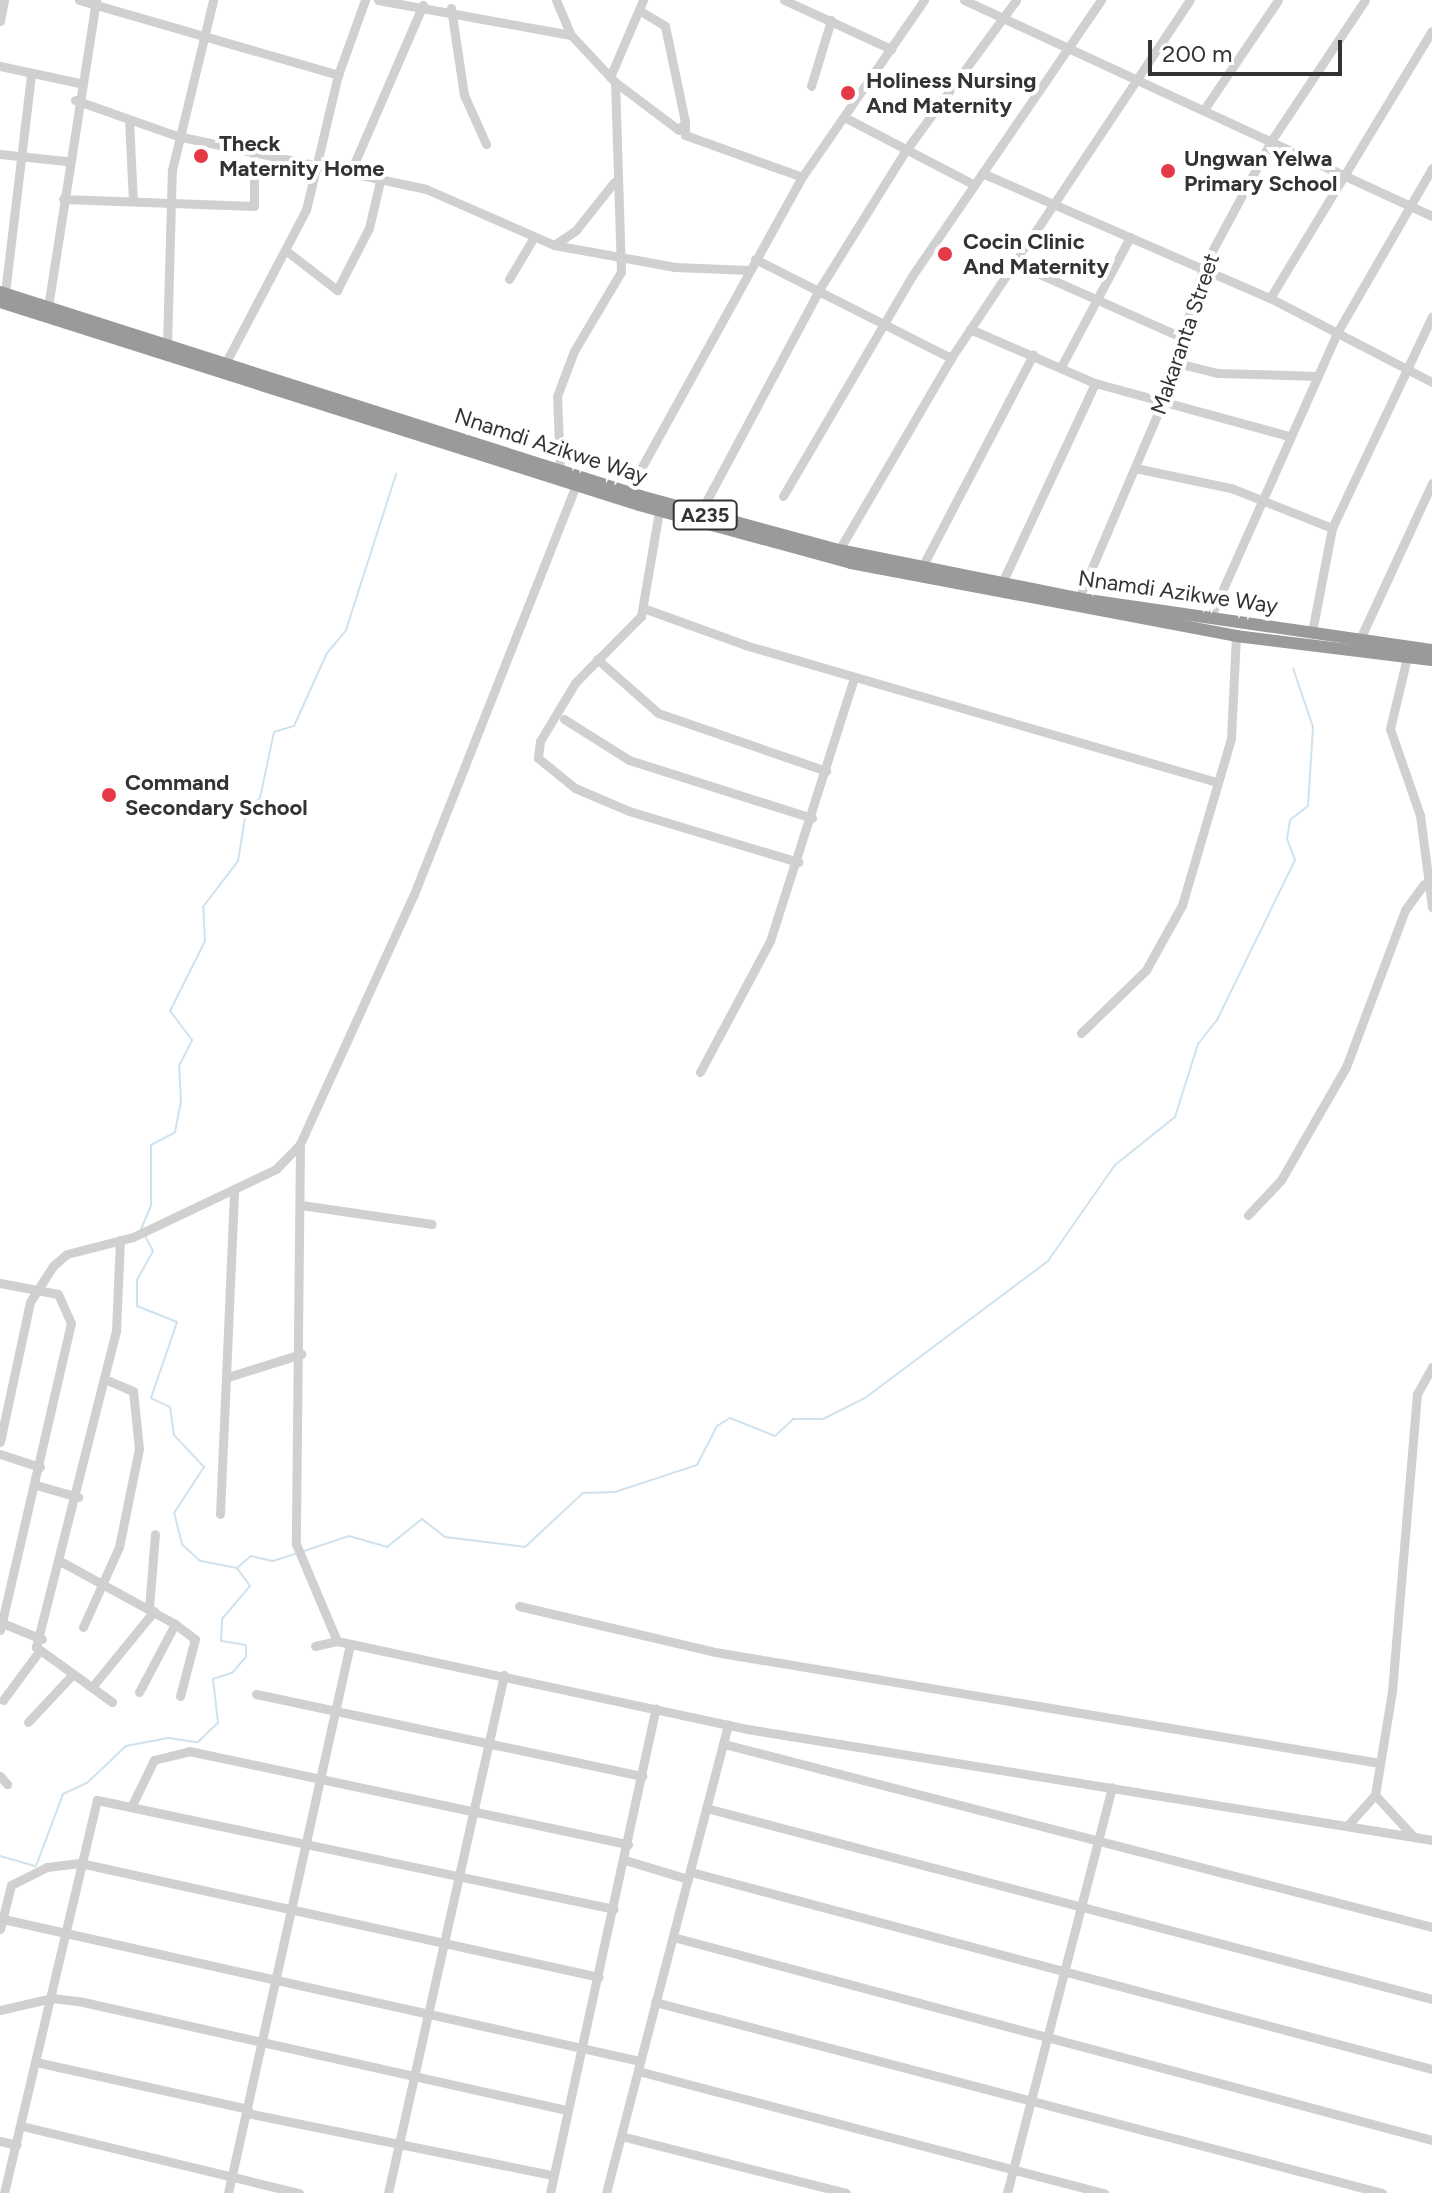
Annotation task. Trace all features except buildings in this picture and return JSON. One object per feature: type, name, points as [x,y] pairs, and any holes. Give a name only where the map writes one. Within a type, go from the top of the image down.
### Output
[{"type":"highway","name":"Nnamdi Azikwe Way","points":[[2,296],[48,307],[628,492],[839,550],[1001,585],[1432,650]]},
{"type":"highway","name":"Nnamdi Azikwe Way","points":[[2,296],[576,485],[851,563],[1236,636],[1432,660]]},
{"type":"street","points":[[0,21],[4,0]]},
{"type":"street","points":[[79,0],[338,75]]},
{"type":"street","points":[[167,345],[177,136],[209,37],[213,0]]},
{"type":"street","points":[[225,364],[289,253],[317,170],[338,75],[365,0]]},
{"type":"street","points":[[378,0],[451,8],[571,35]]},
{"type":"street","points":[[784,0],[891,49]]},
{"type":"street","points":[[628,492],[802,177],[846,118],[924,0]]},
{"type":"street","points":[[964,0],[1205,108],[1432,216]]},
{"type":"street","points":[[700,513],[820,288],[906,150],[1016,0]]},
{"type":"street","points":[[783,496],[886,321],[973,184],[1071,49],[1101,0]]},
{"type":"street","points":[[839,550],[951,358],[1059,206],[1134,78],[1190,0]]},
{"type":"street","points":[[1205,108],[1278,0]]},
{"type":"street","name":"Makaranta Street","points":[[1079,598],[1162,403],[1203,268],[1271,141],[1365,0]]},
{"type":"street","points":[[559,1],[571,35],[612,79],[679,130],[685,122]]},
{"type":"street","points":[[48,307],[75,100],[96,3]]},
{"type":"street","points":[[560,470],[557,396],[574,351],[616,291],[622,254],[614,182],[612,79],[641,3],[665,26],[685,135],[802,177]]},
{"type":"street","points":[[351,171],[423,5]]},
{"type":"street","points":[[451,8],[464,95],[486,144]]},
{"type":"street","points":[[811,86],[831,20]]},
{"type":"street","points":[[1270,298],[1343,172],[1432,31]]},
{"type":"street","points":[[0,66],[79,83]]},
{"type":"street","points":[[2,296],[31,75]]},
{"type":"street","points":[[75,100],[177,136],[317,170],[351,171],[381,177],[554,245],[622,254],[675,267],[749,270]]},
{"type":"street","points":[[846,118],[973,184]]},
{"type":"street","points":[[129,120],[133,201]]},
{"type":"street","points":[[0,154],[66,161]]},
{"type":"street","points":[[63,199],[254,206],[254,155]]},
{"type":"street","points":[[1211,616],[1259,499],[1338,331],[1432,168]]},
{"type":"street","points":[[982,173],[1270,298],[1432,382]]},
{"type":"street","points":[[289,253],[337,290],[369,228],[381,177]]},
{"type":"street","points":[[554,245],[576,230],[614,182]]},
{"type":"street","points":[[509,279],[534,237]]},
{"type":"street","points":[[1062,365],[1130,237]]},
{"type":"street","points":[[755,259],[886,321],[951,358]]},
{"type":"street","points":[[1017,264],[1094,301],[1181,337]]},
{"type":"street","points":[[1312,632],[1332,528],[1403,367],[1432,316]]},
{"type":"street","points":[[970,329],[1062,365],[1095,383],[1289,436]]},
{"type":"street","points":[[921,569],[1033,355]]},
{"type":"street","points":[[1173,362],[1217,373],[1318,376]]},
{"type":"street","points":[[1001,585],[1095,383]]},
{"type":"street","points":[[1135,468],[1259,499],[1332,528]]},
{"type":"street","points":[[1360,639],[1432,483]]},
{"type":"street","points":[[0,1442],[35,1288],[67,1254],[133,1237],[276,1169],[300,1144],[413,896],[576,485]]},
{"type":"street","points":[[659,511],[643,608],[637,624],[597,659],[540,741],[538,758],[575,788],[629,811],[798,862]]},
{"type":"street","points":[[643,608],[854,678],[1217,782]]},
{"type":"street","points":[[1081,1033],[1146,970],[1171,928],[1217,782],[1238,687],[1236,636]]},
{"type":"street","points":[[1407,657],[1389,721],[1420,815],[1424,884],[1432,907]]},
{"type":"street","points":[[597,659],[658,713],[826,771]]},
{"type":"street","points":[[700,1072],[770,941],[781,888],[798,862],[854,678]]},
{"type":"street","points":[[564,719],[629,760],[812,818]]},
{"type":"street","points":[[1248,1215],[1281,1180],[1346,1067],[1405,910],[1424,884]]},
{"type":"street","points":[[300,1144],[301,1354],[296,1544],[337,1641],[349,1649],[504,1675],[728,1725],[1347,1826],[1430,1843]]},
{"type":"street","points":[[220,1514],[234,1189]]},
{"type":"street","points":[[301,1205],[432,1224]]},
{"type":"street","points":[[3,1700],[37,1654],[42,1639],[116,1331],[120,1240]]},
{"type":"street","points":[[0,1283],[35,1288],[67,1301],[71,1323],[1,1627],[42,1639]]},
{"type":"street","points":[[228,1377],[301,1354]]},
{"type":"street","points":[[1347,1826],[1375,1795],[1417,1394],[1432,1367]]},
{"type":"street","points":[[83,1627],[105,1580],[139,1449],[133,1391],[105,1379]]},
{"type":"street","points":[[0,1454],[40,1467]]},
{"type":"street","points":[[36,1485],[78,1497]]},
{"type":"street","points":[[92,1687],[152,1609],[155,1534]]},
{"type":"street","points":[[60,1561],[105,1580],[195,1639],[180,1696]]},
{"type":"street","points":[[519,1606],[715,1652],[1380,1763]]},
{"type":"street","points":[[139,1692],[175,1624]]},
{"type":"street","points":[[315,1646],[337,1641]]},
{"type":"street","points":[[228,2193],[279,1976],[349,1649]]},
{"type":"street","points":[[37,1654],[73,1674],[112,1702]]},
{"type":"street","points":[[28,1722],[73,1674]]},
{"type":"street","points":[[388,2193],[504,1675]]},
{"type":"street","points":[[256,1694],[642,1776]]},
{"type":"street","points":[[550,2193],[656,1708]]},
{"type":"street","points":[[607,2193],[728,1725]]},
{"type":"street","points":[[724,1744],[1432,1927]]},
{"type":"street","points":[[132,1805],[150,1764],[189,1751],[628,1844]]},
{"type":"street","points":[[0,1776],[7,1784]]},
{"type":"street","points":[[1007,2193],[1035,2102],[1064,1971],[1112,1787]]},
{"type":"street","points":[[1375,1795],[1414,1838]]},
{"type":"street","points":[[4,2193],[97,1800],[614,1909]]},
{"type":"street","points":[[706,1808],[1432,1999]]},
{"type":"street","points":[[625,1860],[1064,1971],[1432,2069]]},
{"type":"street","points":[[599,1977],[80,1863],[47,1867],[11,1885],[1,1924],[64,1935],[83,1933],[583,2046],[639,2066],[1104,2193]]},
{"type":"street","points":[[673,1937],[1432,2140]]},
{"type":"street","points":[[0,2010],[52,1998],[567,2110]]},
{"type":"street","points":[[655,2002],[1382,2193]]},
{"type":"street","points":[[36,2062],[248,2111],[553,2175]]},
{"type":"street","points":[[625,2124],[643,2141]]},
{"type":"street","points":[[22,2126],[299,2193]]},
{"type":"street","points":[[621,2136],[846,2193]]},
{"type":"street","points":[[0,2141],[17,2145]]},
{"type":"waterway","points":[[141,1229],[151,1206],[151,1145],[175,1132],[181,1102],[179,1066],[192,1040],[170,1011],[205,941],[203,907],[238,861],[246,812],[260,798],[274,732],[294,726],[327,653],[346,630],[396,474]]},
{"type":"waterway","points":[[304,1551],[349,1536],[387,1547],[422,1519],[445,1537],[525,1547],[583,1493],[615,1492],[697,1465],[717,1426],[730,1418],[775,1436],[793,1419],[823,1419],[865,1398],[1048,1261],[1115,1165],[1175,1117],[1198,1044],[1217,1020],[1295,860],[1287,839],[1290,820],[1308,806],[1313,727],[1293,668]]},
{"type":"waterway","points":[[0,1856],[36,1866],[63,1794],[87,1783],[126,1746],[168,1738],[198,1742],[218,1723],[213,1679],[232,1673],[246,1657],[246,1645],[221,1641],[222,1619],[250,1586],[237,1568],[200,1561],[182,1544],[174,1513],[204,1467],[174,1435],[170,1407],[151,1398],[177,1322],[137,1306],[137,1280],[153,1251],[144,1234]]},
{"type":"waterway","points":[[238,1567],[251,1556],[273,1561],[298,1553]]},
{"type":"place","name":"Holiness Nursing And Maternity","points":[[848,93]]},
{"type":"place","name":"Theck Maternity Home","points":[[201,156]]},
{"type":"place","name":"Ungwan Yelwa Primary School","points":[[1168,171]]},
{"type":"place","name":"Cocin Clinic And Maternity","points":[[945,254]]},
{"type":"place","name":"Command Secondary School","points":[[109,795]]}]
